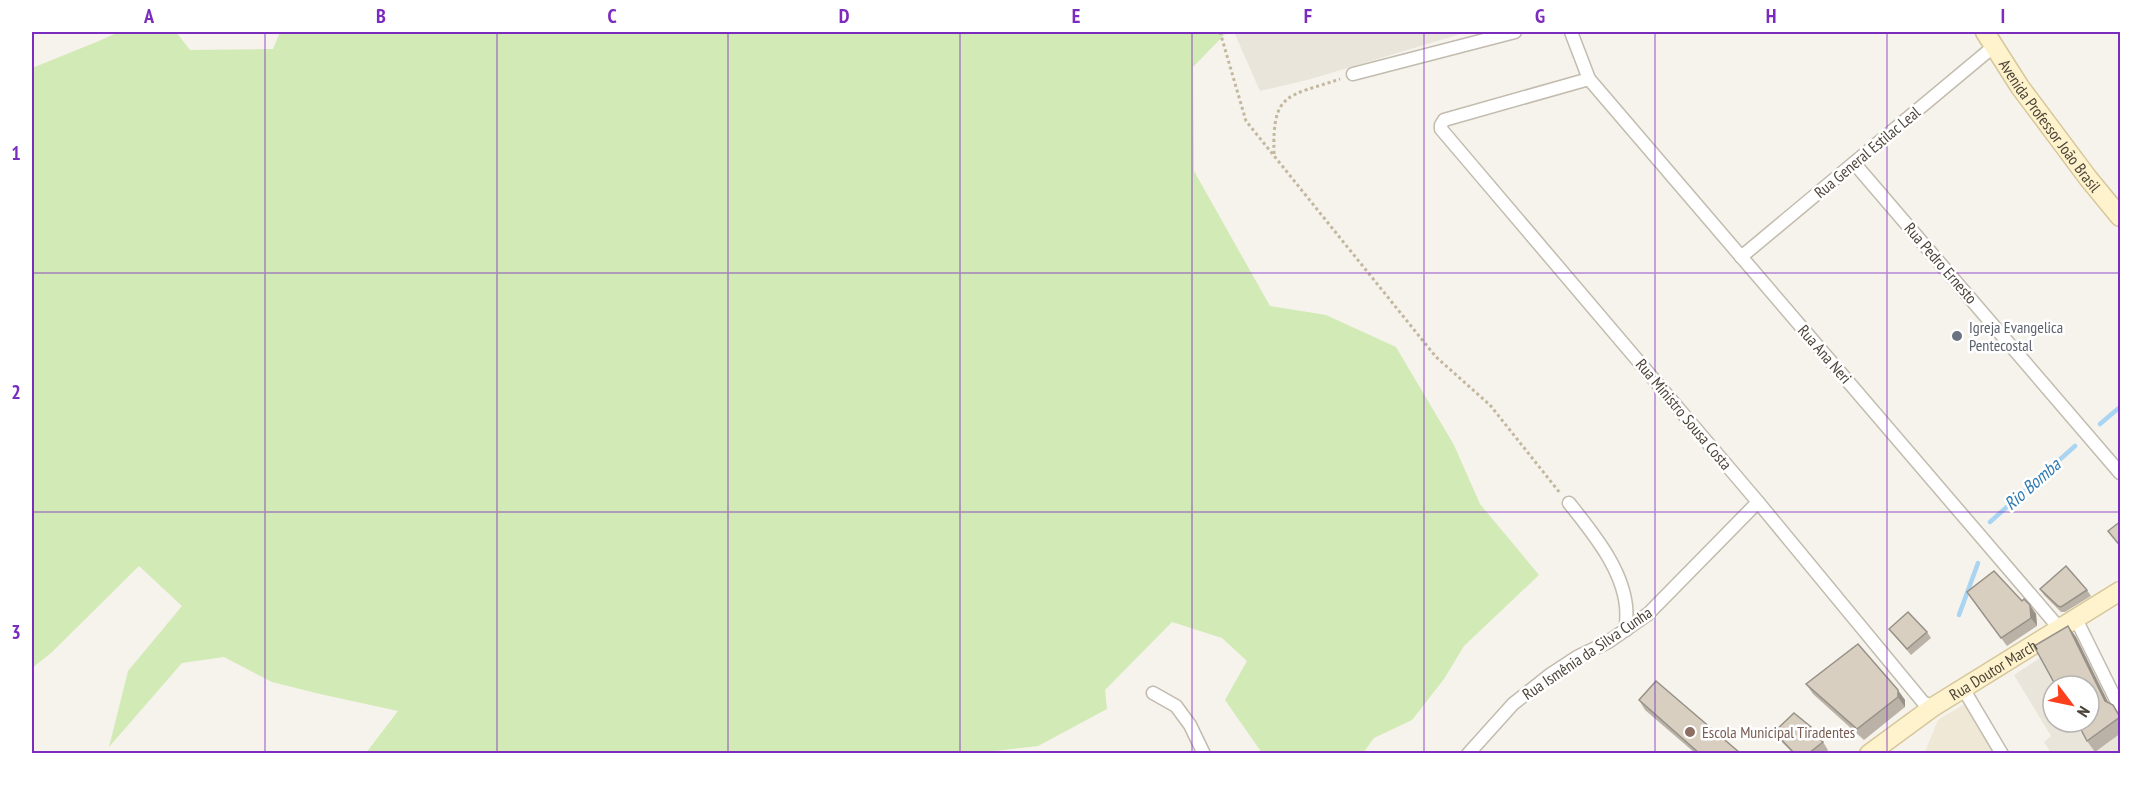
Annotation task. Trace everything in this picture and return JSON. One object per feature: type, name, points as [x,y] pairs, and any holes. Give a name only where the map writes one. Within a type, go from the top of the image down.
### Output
[{"type":"main road","name":"Avenida Professor João Brasil","points":[[1989,39],[2020,87],[2088,178],[2121,217]]},
{"type":"main road","name":"Rua Doutor March","points":[[1869,753],[1933,707],[1964,690],[2121,591]]},
{"type":"street","points":[[1353,74],[1515,32]]},
{"type":"street","name":"Rua Ana Neri","points":[[1572,32],[1589,79],[2060,629]]},
{"type":"street","name":"Rua General Estilac Leal","points":[[1742,256],[1854,162],[1989,39]]},
{"type":"street","name":"Rua Ministro Sousa Costa","points":[[1589,79],[1444,120],[1441,129],[1758,502],[1923,702],[1933,707]]},
{"type":"street","name":"Rua Pedro Ernesto","points":[[1854,162],[2121,473]]},
{"type":"street","name":"Rua Ismênia da Silva Cunha","points":[[1468,753],[1512,704],[1551,674],[1577,657],[1608,642],[1648,614],[1758,502]]},
{"type":"street","points":[[1569,503],[1586,524],[1622,586],[1626,606],[1626,630]]},
{"type":"street","points":[[2076,619],[2121,708]]},
{"type":"street","points":[[1964,690],[2002,753]]},
{"type":"street","points":[[1154,693],[1176,706],[1190,725],[1204,753]]},
{"type":"path","points":[[1220,32],[1246,121],[1436,357],[1490,405],[1569,503]]},
{"type":"path","points":[[1274,156],[1273,128],[1278,108],[1287,97],[1353,74]]},
{"type":"shaded area","points":[[1234,32],[1467,32],[1311,79],[1260,91]]},
{"type":"shaded area","points":[[2041,657],[2051,674],[2041,674],[2041,720],[2014,675]]},
{"type":"shaded area","points":[[1966,703],[1996,754],[1924,754],[1938,720]]},
{"type":"shaded area","points":[[2101,728],[2120,733],[2120,753],[2051,753],[2044,742],[2051,736],[2050,734],[2101,734]]},
{"type":"green space","points":[[119,32],[176,32],[190,50],[273,49],[280,32],[1227,32],[1193,67],[1194,171],[1270,306],[1326,315],[1396,347],[1454,445],[1480,504],[1539,575],[1464,646],[1444,679],[1412,720],[1374,738],[1363,753],[1262,753],[1225,700],[1247,661],[1222,638],[1172,622],[1105,690],[1107,709],[1038,746],[986,753],[366,753],[398,711],[272,682],[224,657],[182,663],[109,747],[128,671],[182,606],[139,566],[51,653],[32,668],[32,68]]},
{"type":"building","points":[[2121,521],[2121,547],[2108,531]]},
{"type":"building","points":[[2066,566],[2087,590],[2061,607],[2040,589]]},
{"type":"building","points":[[1994,571],[2022,601],[2024,599],[2030,605],[2031,618],[2001,638],[1967,592]]},
{"type":"building","points":[[1908,612],[1927,632],[1907,649],[1889,629]]},
{"type":"building","points":[[2068,626],[2092,674],[2049,674],[2034,646]]},
{"type":"building","points":[[1858,644],[1898,690],[1898,697],[1857,729],[1806,684]]},
{"type":"building","name":"Escola Municipal Tiradentes","points":[[1656,681],[1740,753],[1699,753],[1639,700]]},
{"type":"building","points":[[2101,693],[2105,701],[2113,705],[2120,717],[2101,731]]},
{"type":"building","points":[[1794,713],[1811,727],[1808,729],[1823,742],[1809,753],[1794,753],[1774,732]]},
{"type":"building","points":[[2083,734],[2097,734],[2087,741]]},
{"type":"waterway","name":"Rio Bomba","points":[[2100,424],[2120,407]]},
{"type":"waterway","name":"Rio Bomba","points":[[1990,522],[2075,446]]},
{"type":"waterway","name":"Rio Bomba","points":[[1959,615],[1978,563]]},
{"type":"place","name":"Igreja Evangelica Pentecostal","points":[[1957,336]]},
{"type":"place","name":"Escola Municipal Tiradentes","points":[[1690,732]]}]
